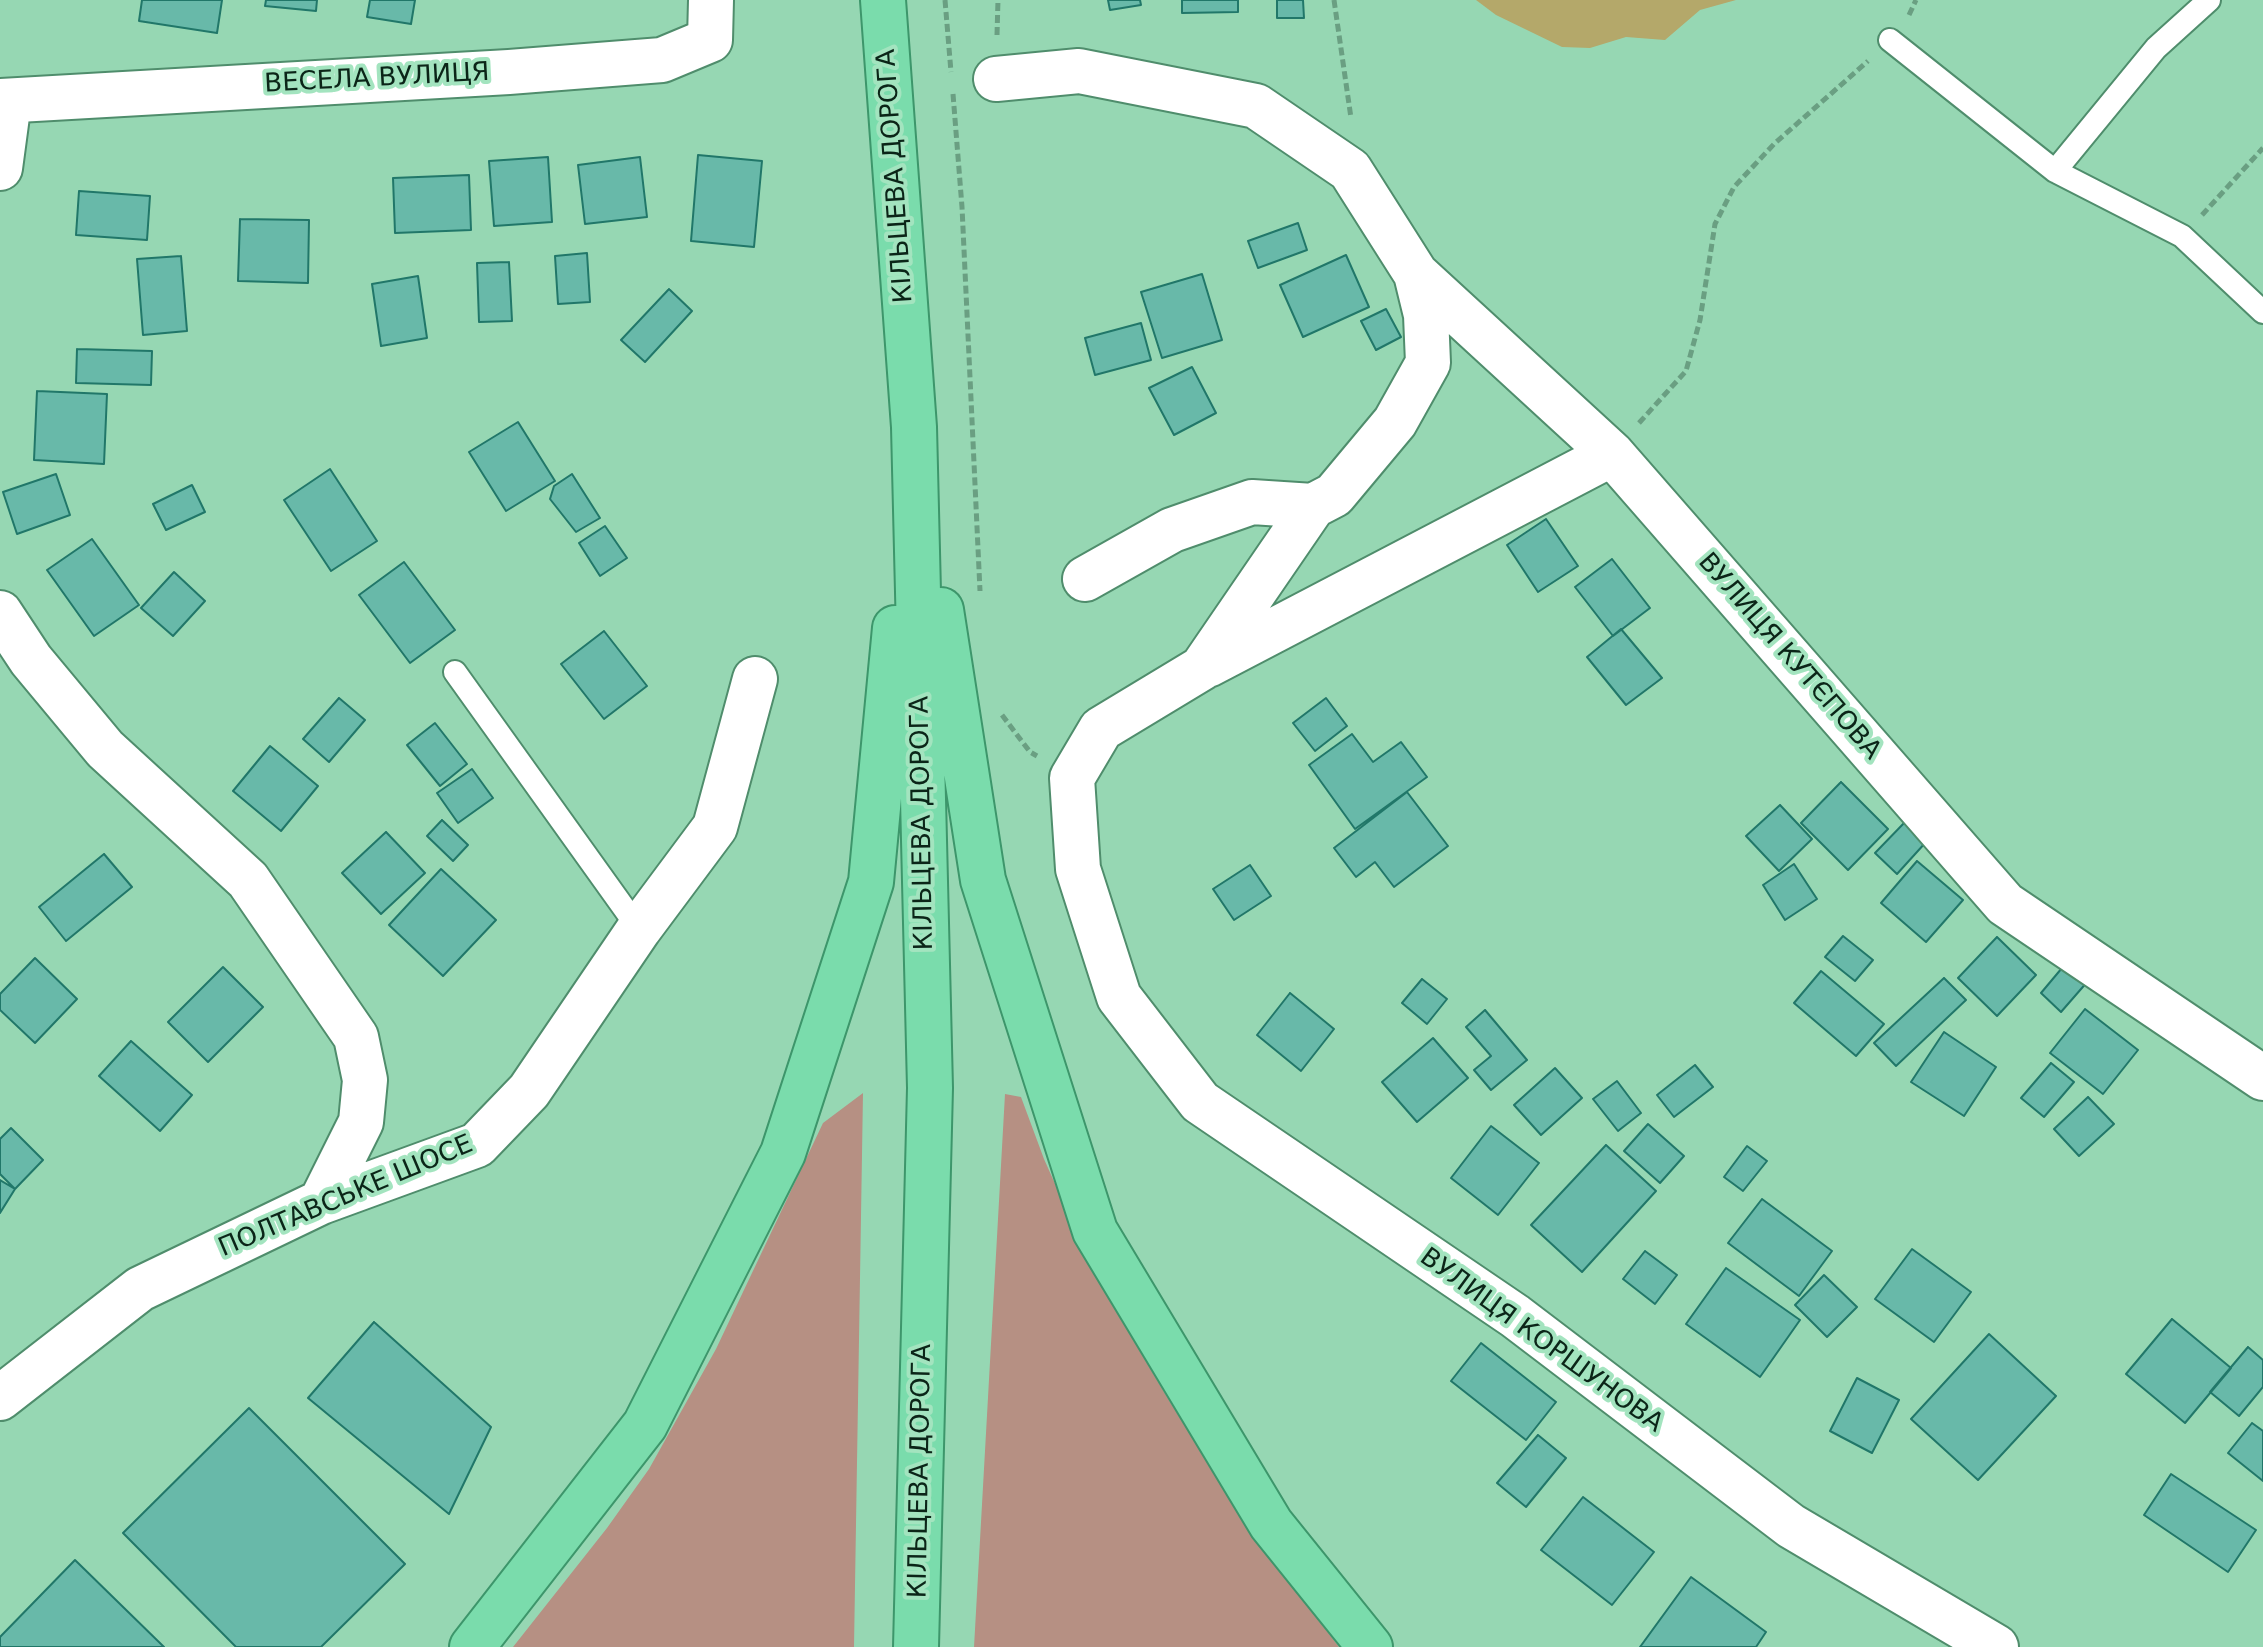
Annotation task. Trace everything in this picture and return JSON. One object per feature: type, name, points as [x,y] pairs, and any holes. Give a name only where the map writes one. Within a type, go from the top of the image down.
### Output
[{"type":"highway","name":"КІЛЬЦЕВА ДОРОГА","points":[[883,0],[914,427],[930,1088],[916,1647]]},
{"type":"highway","points":[[472,1647],[645,1425],[783,1153],[871,882],[914,427]]},
{"type":"highway","points":[[914,427],[983,880],[1095,1231],[1271,1524],[1370,1647]]},
{"type":"street","name":"ВЕСЕЛА ВУЛИЦЯ","points":[[4,101],[493,73],[662,60],[710,40],[711,0]]},
{"type":"street","name":"ВУЛИЦЯ КУТЄПОВА","points":[[996,79],[1079,71],[1256,106],[1350,170],[1416,274],[1612,454],[2005,904],[2263,1078]]},
{"type":"street","points":[[0,168],[4,101]]},
{"type":"street","points":[[1202,668],[1313,506],[1334,495],[1395,422],[1428,363],[1426,315],[1416,274]]},
{"type":"street","points":[[1072,778],[1101,729],[1202,668],[1612,454]]},
{"type":"street","points":[[1085,579],[1172,530],[1252,502],[1313,506]]},
{"type":"street","points":[[0,613],[31,660],[105,749],[248,880],[356,1037],[365,1080],[361,1122],[321,1202]]},
{"type":"street","name":"ПОЛТАВСЬКЕ ШОСЕ","points":[[0,1398],[140,1289],[321,1202],[477,1145],[529,1091],[639,929],[715,827],[755,679]]},
{"type":"street","name":"ВУЛИЦЯ КОРШУНОВА","points":[[1072,778],[1078,869],[1119,997],[1200,1102],[1515,1316],[1791,1526],[1996,1647]]},
{"type":"lane","points":[[2055,171],[2156,48],[2209,0]]},
{"type":"lane","points":[[1890,40],[2055,171],[2182,236],[2263,312]]},
{"type":"lane","points":[[455,672],[639,929]]},
{"type":"path","points":[[945,0],[962,207],[981,606]]},
{"type":"path","points":[[1334,0],[1360,187]]},
{"type":"path","points":[[1612,454],[1686,371],[1700,320],[1715,224],[1734,187],[1774,144],[1855,74]]},
{"type":"path","points":[[2182,236],[2263,148]]},
{"type":"path","points":[[996,707],[1030,752],[1072,778]]},
{"type":"shaded area","points":[[1476,0],[1736,0],[1700,10],[1665,40],[1626,37],[1590,48],[1562,47],[1496,15]]},
{"type":"shaded area","points":[[863,1093],[854,1647],[513,1647],[607,1528],[649,1469],[716,1349],[823,1123]]},
{"type":"shaded area","points":[[1005,1094],[1021,1097],[1044,1159],[1099,1282],[1170,1402],[1256,1536],[1339,1647],[974,1647]]},
{"type":"building","points":[[142,0],[222,0],[217,33],[139,21]]},
{"type":"building","points":[[266,0],[317,0],[316,11],[265,6]]},
{"type":"building","points":[[370,0],[415,0],[411,24],[367,17]]},
{"type":"building","points":[[1108,0],[1140,0],[1141,5],[1110,10]]},
{"type":"building","points":[[1182,0],[1238,0],[1238,12],[1182,13]]},
{"type":"building","points":[[1277,0],[1303,0],[1304,18],[1277,18]]},
{"type":"building","points":[[698,155],[762,161],[754,247],[691,241]]},
{"type":"building","points":[[548,157],[552,222],[494,226],[489,161]]},
{"type":"building","points":[[640,157],[647,217],[585,224],[578,165]]},
{"type":"building","points":[[469,175],[471,230],[395,233],[393,178]]},
{"type":"building","points":[[79,191],[150,196],[147,240],[76,235]]},
{"type":"building","points":[[240,219],[309,220],[308,283],[238,281]]},
{"type":"building","points":[[1298,223],[1307,250],[1258,268],[1248,241]]},
{"type":"building","points":[[587,253],[590,302],[558,304],[555,256]]},
{"type":"building","points":[[1346,255],[1369,307],[1303,337],[1280,285]]},
{"type":"building","points":[[181,256],[187,331],[143,335],[137,259]]},
{"type":"building","points":[[509,262],[512,321],[479,322],[477,263]]},
{"type":"building","points":[[1202,274],[1222,340],[1162,358],[1141,292]]},
{"type":"building","points":[[418,276],[427,338],[381,346],[372,284]]},
{"type":"building","points":[[669,289],[692,311],[645,362],[621,340]]},
{"type":"building","points":[[1386,309],[1401,337],[1376,350],[1361,321]]},
{"type":"building","points":[[1141,323],[1151,360],[1095,375],[1085,338]]},
{"type":"building","points":[[77,349],[152,351],[151,385],[76,383]]},
{"type":"building","points":[[1192,367],[1216,413],[1174,435],[1149,388]]},
{"type":"building","points":[[37,391],[107,394],[104,464],[34,460]]},
{"type":"building","points":[[518,422],[555,481],[506,511],[469,452]]},
{"type":"building","points":[[330,469],[377,541],[331,571],[284,500]]},
{"type":"building","points":[[56,474],[70,515],[17,534],[3,492]]},
{"type":"building","points":[[572,474],[600,518],[576,532],[550,499],[554,486]]},
{"type":"building","points":[[192,485],[205,512],[166,530],[153,504]]},
{"type":"building","points":[[1546,519],[1578,566],[1538,592],[1507,545]]},
{"type":"building","points":[[605,526],[627,558],[600,576],[579,543]]},
{"type":"building","points":[[92,539],[139,605],[94,636],[47,570]]},
{"type":"building","points":[[1612,559],[1650,608],[1613,636],[1575,587]]},
{"type":"building","points":[[404,562],[455,630],[410,663],[359,595]]},
{"type":"building","points":[[174,572],[205,601],[173,636],[141,608]]},
{"type":"building","points":[[1621,629],[1662,678],[1626,705],[1587,657]]},
{"type":"building","points":[[604,631],[647,686],[604,719],[561,664]]},
{"type":"building","points":[[339,698],[365,720],[329,762],[303,739]]},
{"type":"building","points":[[1326,698],[1347,726],[1315,751],[1293,723]]},
{"type":"building","points":[[435,723],[467,764],[440,786],[407,745]]},
{"type":"building","points":[[1352,734],[1373,762],[1401,742],[1427,777],[1355,829],[1309,765]]},
{"type":"building","points":[[270,746],[318,786],[281,831],[233,791]]},
{"type":"building","points":[[472,769],[493,798],[458,823],[437,793]]},
{"type":"building","points":[[1841,782],[1888,829],[1848,870],[1801,823]]},
{"type":"building","points":[[1407,792],[1448,846],[1394,887],[1375,862],[1356,877],[1334,848]]},
{"type":"building","points":[[1780,805],[1812,839],[1779,871],[1746,836]]},
{"type":"building","points":[[442,820],[468,845],[453,861],[427,836]]},
{"type":"building","points":[[1905,822],[1926,842],[1897,874],[1875,853]]},
{"type":"building","points":[[386,832],[425,873],[381,914],[342,873]]},
{"type":"building","points":[[104,854],[132,887],[66,941],[39,907]]},
{"type":"building","points":[[1917,861],[1963,900],[1926,942],[1881,903]]},
{"type":"building","points":[[1794,864],[1817,899],[1785,920],[1763,885]]},
{"type":"building","points":[[1250,865],[1271,896],[1234,920],[1213,889]]},
{"type":"building","points":[[441,869],[496,920],[443,976],[389,925]]},
{"type":"building","points":[[1843,936],[1873,960],[1855,981],[1825,957]]},
{"type":"building","points":[[1997,937],[2036,975],[1997,1016],[1958,978]]},
{"type":"building","points":[[35,958],[77,999],[35,1043],[0,1010],[0,994]]},
{"type":"building","points":[[2067,962],[2088,981],[2061,1012],[2041,993]]},
{"type":"building","points":[[223,967],[263,1007],[208,1062],[168,1022]]},
{"type":"building","points":[[1821,971],[1884,1024],[1856,1056],[1794,1003]]},
{"type":"building","points":[[1944,978],[1966,1000],[1896,1066],[1874,1043]]},
{"type":"building","points":[[1422,979],[1447,999],[1427,1024],[1402,1003]]},
{"type":"building","points":[[1290,993],[1334,1029],[1301,1071],[1257,1035]]},
{"type":"building","points":[[2085,1009],[2138,1050],[2103,1094],[2050,1053]]},
{"type":"building","points":[[1485,1010],[1527,1060],[1491,1090],[1474,1070],[1491,1056],[1466,1027]]},
{"type":"building","points":[[1944,1032],[1996,1067],[1964,1116],[1911,1082]]},
{"type":"building","points":[[1433,1038],[1468,1078],[1417,1122],[1382,1082]]},
{"type":"building","points":[[131,1041],[192,1095],[160,1131],[99,1076]]},
{"type":"building","points":[[2051,1063],[2074,1082],[2044,1117],[2021,1098]]},
{"type":"building","points":[[1695,1065],[1713,1087],[1674,1117],[1657,1095]]},
{"type":"building","points":[[1555,1068],[1582,1098],[1541,1135],[1514,1105]]},
{"type":"building","points":[[1617,1081],[1641,1113],[1618,1131],[1593,1099]]},
{"type":"building","points":[[2088,1097],[2114,1124],[2079,1156],[2054,1129]]},
{"type":"building","points":[[1648,1124],[1684,1156],[1660,1183],[1624,1151]]},
{"type":"building","points":[[1491,1126],[1539,1163],[1498,1215],[1451,1178]]},
{"type":"building","points":[[11,1128],[43,1160],[15,1189],[0,1174],[0,1139]]},
{"type":"building","points":[[1606,1145],[1656,1191],[1582,1272],[1531,1225]]},
{"type":"building","points":[[1747,1146],[1767,1161],[1743,1191],[1724,1177]]},
{"type":"building","points":[[0,1180],[15,1189],[0,1213]]},
{"type":"building","points":[[1762,1199],[1832,1251],[1799,1296],[1728,1243]]},
{"type":"building","points":[[1912,1249],[1971,1292],[1934,1342],[1875,1299]]},
{"type":"building","points":[[1645,1251],[1677,1275],[1655,1304],[1623,1279]]},
{"type":"building","points":[[1726,1268],[1800,1320],[1760,1377],[1686,1324]]},
{"type":"building","points":[[1824,1275],[1857,1307],[1827,1337],[1795,1305]]},
{"type":"building","points":[[2172,1319],[2231,1368],[2185,1423],[2126,1374]]},
{"type":"building","points":[[374,1322],[491,1427],[449,1514],[308,1398]]},
{"type":"building","points":[[1989,1334],[2056,1396],[1978,1480],[1911,1419]]},
{"type":"building","points":[[1481,1343],[1556,1402],[1526,1440],[1451,1381]]},
{"type":"building","points":[[2248,1347],[2263,1360],[2263,1387],[2239,1416],[2210,1392]]},
{"type":"building","points":[[1857,1378],[1899,1400],[1872,1453],[1830,1431]]},
{"type":"building","points":[[249,1408],[405,1564],[321,1647],[236,1647],[123,1533]]},
{"type":"building","points":[[2252,1423],[2263,1431],[2263,1481],[2228,1453]]},
{"type":"building","points":[[1538,1435],[1566,1458],[1526,1507],[1497,1483]]},
{"type":"building","points":[[2171,1474],[2256,1530],[2228,1572],[2144,1515]]},
{"type":"building","points":[[1583,1497],[1654,1552],[1612,1605],[1541,1550]]},
{"type":"building","points":[[75,1560],[164,1647],[0,1647],[0,1637]]},
{"type":"building","points":[[1691,1577],[1766,1632],[1756,1647],[1640,1647]]}]
